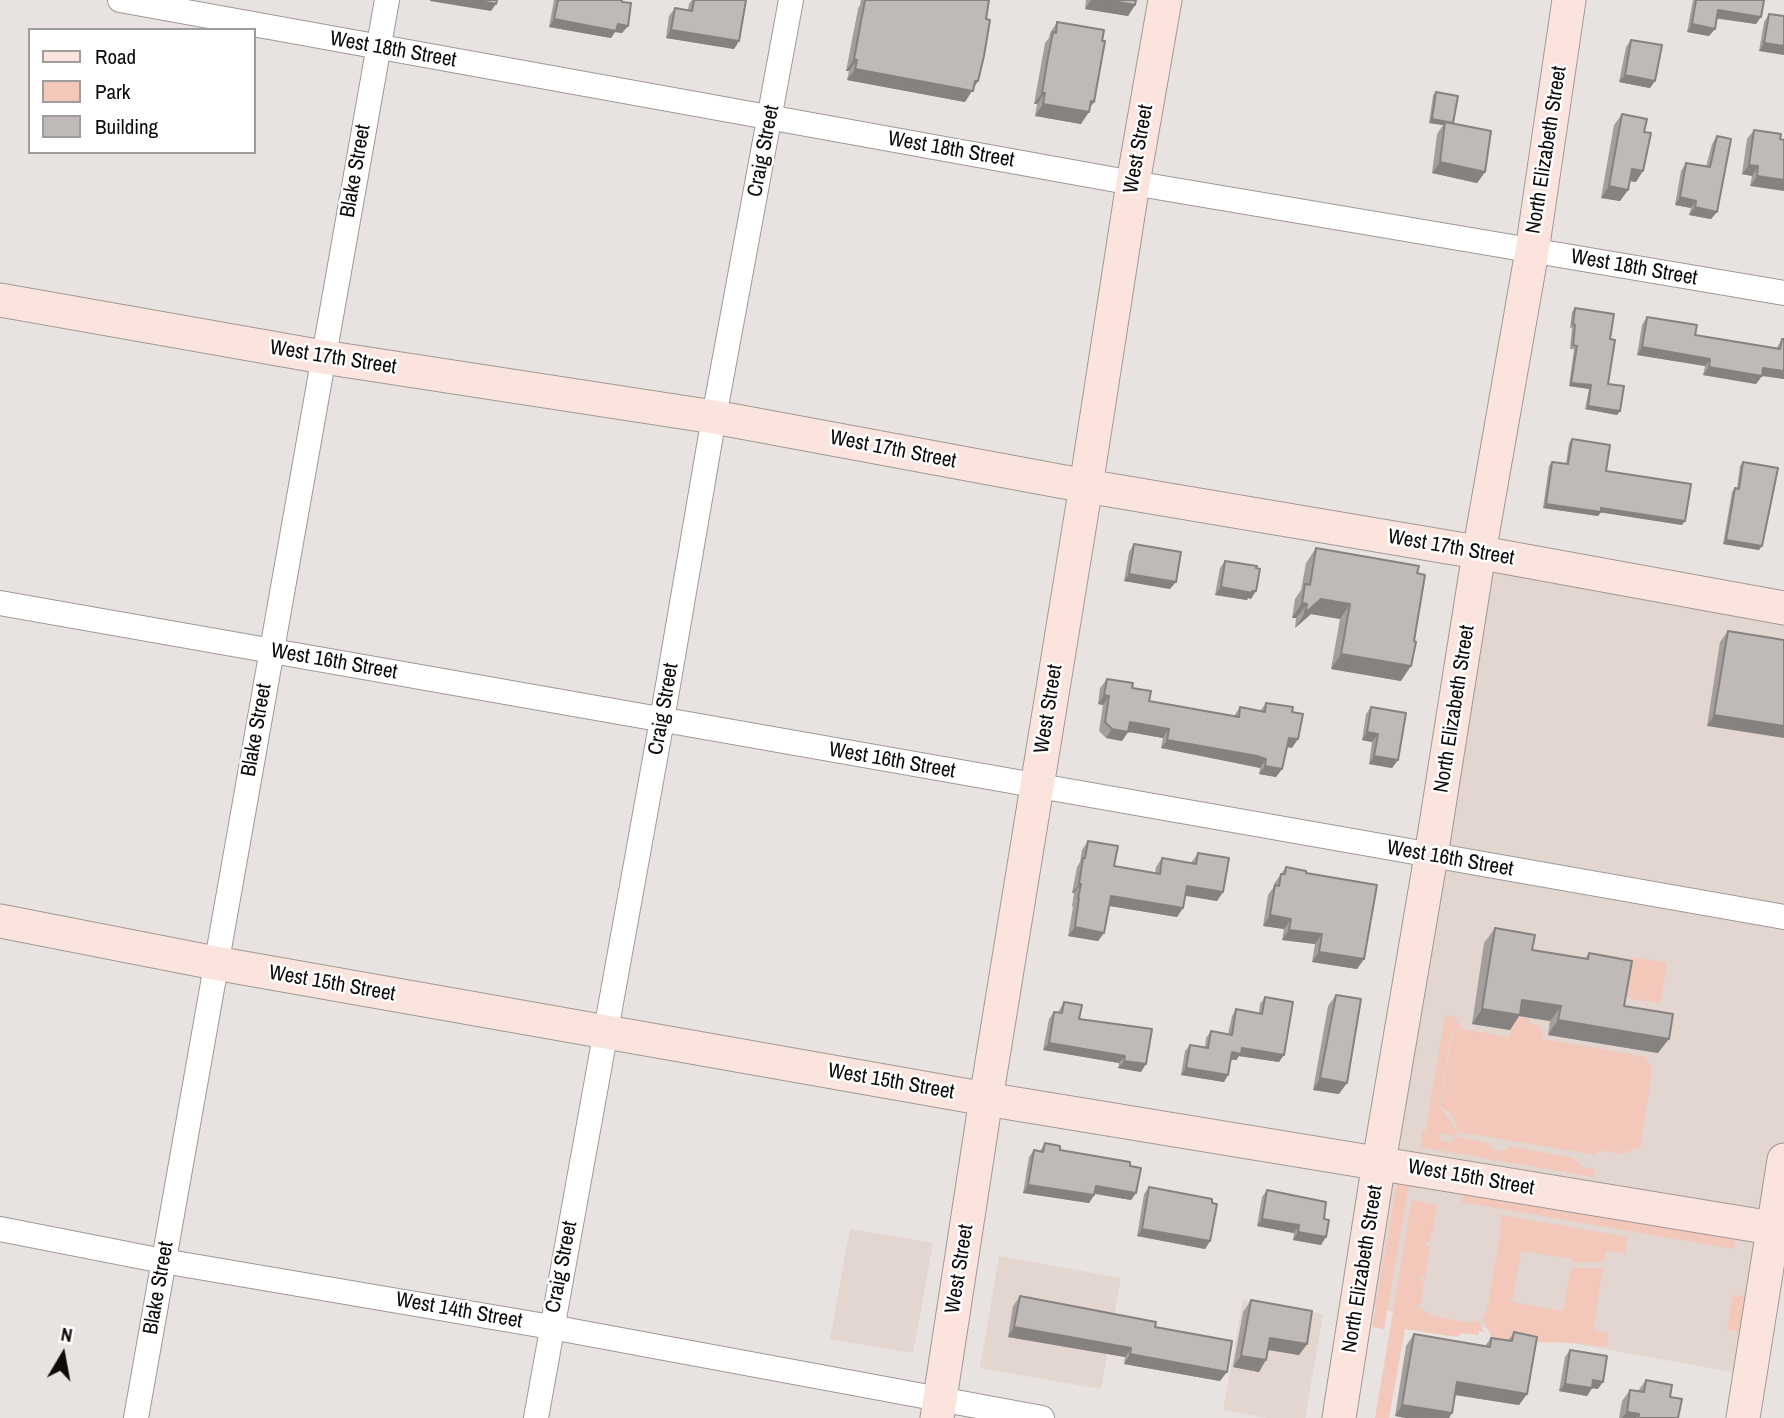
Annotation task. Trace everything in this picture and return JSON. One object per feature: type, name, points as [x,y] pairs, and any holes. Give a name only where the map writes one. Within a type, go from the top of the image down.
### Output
[{"type":"street","name":"West 18th Street","points":[[120,0],[1133,183],[1784,293]]},
{"type":"street","name":"Blake Street","points":[[136,1418],[387,0]]},
{"type":"street","name":"Craig Street","points":[[536,1418],[791,0]]},
{"type":"street","name":"West Street","points":[[938,1409],[1133,183],[1165,0]]},
{"type":"street","name":"North Elizabeth Street","points":[[1339,1418],[1479,553],[1532,251],[1569,0]]},
{"type":"street","name":"West 17th Street","points":[[0,300],[323,357],[714,417],[1086,486],[1784,608]]},
{"type":"street","name":"West 16th Street","points":[[0,603],[1784,918]]},
{"type":"street","name":"West 15th Street","points":[[0,921],[215,963],[986,1099],[1779,1229]]},
{"type":"street","points":[[1743,1418],[1779,1229],[1784,1160]]},
{"type":"street","name":"West 14th Street","points":[[0,1229],[163,1261],[551,1326],[938,1409],[1042,1418]]},
{"type":"shaded area","points":[[1479,553],[1784,608],[1784,1230],[1750,1375],[1357,1305]]},
{"type":"shaded area","points":[[850,1229],[933,1243],[913,1353],[830,1339]]},
{"type":"shaded area","points":[[999,1256],[1121,1278],[1101,1389],[980,1368]]},
{"type":"shaded area","points":[[1243,1300],[1323,1314],[1305,1418],[1268,1418],[1223,1410]]},
{"type":"green space","points":[[1631,957],[1667,963],[1660,1004],[1624,997]]},
{"type":"green space","points":[[1445,1015],[1454,1017],[1461,1028],[1451,1034],[1439,1105],[1457,1131],[1456,1136],[1439,1133],[1440,1140],[1449,1143],[1456,1137],[1489,1143],[1489,1148],[1498,1151],[1504,1151],[1510,1146],[1573,1158],[1580,1166],[1595,1170],[1594,1177],[1421,1147]]},
{"type":"green space","points":[[1513,1016],[1529,1019],[1529,1024],[1538,1025],[1543,1039],[1646,1057],[1652,1071],[1640,1147],[1620,1154],[1598,1150],[1597,1155],[1459,1132],[1451,1114],[1440,1105],[1452,1035],[1461,1029],[1510,1037]]},
{"type":"green space","points":[[1402,1181],[1409,1184],[1384,1329],[1372,1327],[1396,1189]]},
{"type":"green space","points":[[1467,1189],[1736,1236],[1734,1249],[1461,1202]]},
{"type":"green space","points":[[1412,1200],[1437,1205],[1430,1242],[1426,1241],[1426,1245],[1430,1246],[1425,1277],[1421,1276],[1420,1281],[1424,1281],[1418,1308],[1434,1316],[1469,1323],[1478,1321],[1484,1332],[1479,1331],[1478,1335],[1462,1333],[1456,1337],[1405,1329],[1389,1418],[1375,1418]]},
{"type":"green space","points":[[1501,1215],[1627,1237],[1625,1253],[1606,1251],[1604,1262],[1571,1262],[1572,1259],[1521,1251],[1512,1302],[1563,1311],[1571,1268],[1603,1268],[1593,1330],[1608,1334],[1607,1347],[1530,1339],[1526,1344],[1492,1338],[1482,1318],[1487,1310]]},
{"type":"green space","points":[[1733,1295],[1745,1296],[1740,1332],[1727,1329]]},
{"type":"building","points":[[474,0],[497,0],[496,4]]},
{"type":"building","points":[[558,0],[622,0],[631,3],[628,26],[618,24],[616,31],[554,19]]},
{"type":"building","points":[[694,0],[746,0],[739,41],[671,30],[675,8],[692,11]]},
{"type":"building","points":[[865,0],[989,0],[986,19],[990,20],[984,56],[973,91],[855,69],[857,60],[854,59]]},
{"type":"building","points":[[1106,0],[1136,0],[1135,5]]},
{"type":"building","points":[[1696,0],[1764,0],[1761,17],[1718,10],[1715,29],[1692,24]]},
{"type":"building","points":[[1769,14],[1784,16],[1784,46],[1764,43]]},
{"type":"building","points":[[1057,22],[1104,30],[1102,41],[1105,41],[1094,102],[1091,101],[1089,112],[1043,104],[1045,93],[1042,93],[1048,57]]},
{"type":"building","points":[[1631,40],[1662,45],[1655,81],[1625,75]]},
{"type":"building","points":[[1436,92],[1458,96],[1453,123],[1432,119]]},
{"type":"building","points":[[1622,114],[1647,119],[1644,132],[1651,133],[1643,171],[1632,169],[1628,190],[1609,186]]},
{"type":"building","points":[[1445,122],[1491,131],[1485,172],[1440,162]]},
{"type":"building","points":[[1754,130],[1781,134],[1780,139],[1784,140],[1784,180],[1757,176],[1758,166],[1749,165]]},
{"type":"building","points":[[1717,136],[1731,139],[1717,212],[1695,207],[1696,201],[1680,197],[1686,163],[1710,167]]},
{"type":"building","points":[[1575,308],[1614,314],[1610,339],[1615,340],[1608,384],[1624,386],[1620,411],[1588,406],[1591,385],[1571,383],[1577,346],[1573,345]]},
{"type":"building","points":[[1647,317],[1697,325],[1695,335],[1780,349],[1784,339],[1784,371],[1763,368],[1762,376],[1709,367],[1710,359],[1642,347]]},
{"type":"building","points":[[1572,439],[1610,445],[1606,471],[1691,484],[1685,521],[1601,508],[1601,512],[1546,504],[1552,462],[1568,464]]},
{"type":"building","points":[[1743,462],[1778,468],[1762,546],[1726,540],[1735,488],[1739,489]]},
{"type":"building","points":[[1134,544],[1181,552],[1176,582],[1129,574]]},
{"type":"building","points":[[1316,548],[1419,566],[1417,573],[1425,575],[1411,666],[1341,654],[1350,604],[1321,599],[1305,613],[1307,604],[1302,603],[1305,584],[1310,585]]},
{"type":"building","points":[[1225,561],[1257,566],[1256,568],[1260,569],[1256,591],[1252,593],[1221,587]]},
{"type":"building","points":[[1728,631],[1784,640],[1784,726],[1714,715]]},
{"type":"building","points":[[1107,679],[1133,683],[1132,688],[1151,691],[1149,701],[1239,717],[1240,707],[1265,712],[1266,703],[1293,707],[1292,712],[1303,714],[1298,739],[1289,738],[1282,769],[1265,766],[1266,759],[1257,756],[1167,740],[1169,729],[1130,722],[1128,732],[1112,729],[1105,722],[1109,696],[1104,695]]},
{"type":"building","points":[[1371,707],[1406,713],[1398,760],[1374,756],[1378,734],[1367,732]]},
{"type":"building","points":[[1088,841],[1118,846],[1114,866],[1160,874],[1162,858],[1196,864],[1198,853],[1229,858],[1223,892],[1187,886],[1183,908],[1111,896],[1104,933],[1075,927],[1079,884]]},
{"type":"building","points":[[1286,867],[1377,885],[1364,959],[1319,952],[1322,934],[1289,930],[1291,919],[1270,915],[1275,885],[1279,886],[1281,874],[1285,874]]},
{"type":"building","points":[[1495,928],[1535,935],[1532,950],[1588,959],[1589,953],[1632,961],[1624,1006],[1673,1014],[1669,1039],[1558,1020],[1561,1006],[1522,1000],[1520,1015],[1482,1009]]},
{"type":"building","points":[[1336,995],[1361,999],[1347,1083],[1320,1078]]},
{"type":"building","points":[[1265,997],[1293,1002],[1284,1055],[1242,1048],[1241,1054],[1232,1052],[1228,1075],[1186,1068],[1190,1045],[1208,1048],[1211,1031],[1232,1035],[1236,1009],[1262,1014]]},
{"type":"building","points":[[1064,1002],[1082,1005],[1079,1019],[1152,1029],[1146,1064],[1124,1061],[1125,1056],[1049,1043],[1054,1012],[1062,1013]]},
{"type":"building","points":[[1045,1143],[1060,1146],[1060,1150],[1130,1162],[1130,1166],[1141,1168],[1136,1193],[1096,1186],[1094,1195],[1028,1185],[1034,1150],[1043,1152]]},
{"type":"building","points":[[1149,1187],[1212,1199],[1212,1203],[1217,1204],[1210,1241],[1142,1229]]},
{"type":"building","points":[[1267,1190],[1326,1202],[1324,1219],[1329,1220],[1326,1237],[1298,1232],[1299,1225],[1262,1219]]},
{"type":"building","points":[[1020,1296],[1156,1322],[1155,1327],[1232,1341],[1227,1372],[1130,1354],[1131,1348],[1014,1327]]},
{"type":"building","points":[[1251,1300],[1312,1311],[1307,1344],[1270,1338],[1266,1360],[1241,1356]]},
{"type":"building","points":[[1514,1332],[1537,1337],[1527,1394],[1457,1382],[1452,1413],[1402,1405],[1414,1334],[1490,1347],[1491,1338],[1512,1341]]},
{"type":"building","points":[[1570,1350],[1607,1356],[1603,1382],[1593,1380],[1592,1388],[1565,1384]]},
{"type":"building","points":[[1646,1380],[1672,1385],[1670,1397],[1682,1399],[1678,1418],[1638,1418],[1639,1414],[1627,1412],[1630,1390],[1644,1392]]}]
